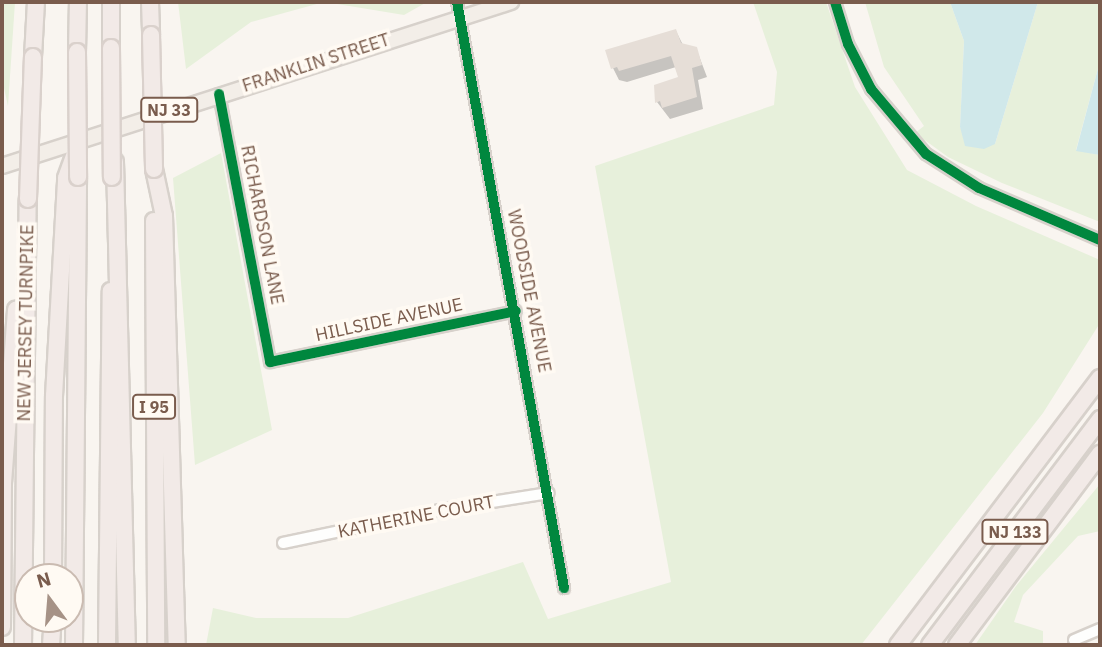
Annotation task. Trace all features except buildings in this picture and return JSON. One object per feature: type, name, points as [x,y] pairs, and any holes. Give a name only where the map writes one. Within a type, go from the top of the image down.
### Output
[{"type":"highway","name":"NEW JERSEY TURNPIKE","points":[[23,645],[27,238],[36,2]]},
{"type":"highway","points":[[53,563],[54,396],[72,177],[78,147],[78,2]]},
{"type":"highway","name":"I 95","points":[[107,645],[115,177],[111,2]]},
{"type":"highway","name":"I 95","points":[[150,2],[154,169],[156,645]]},
{"type":"highway","points":[[154,169],[164,216],[177,645]]},
{"type":"highway","points":[[72,177],[74,645]]},
{"type":"highway","points":[[115,177],[127,645]]},
{"type":"highway","points":[[2,627],[4,459],[15,314],[27,238]]},
{"type":"highway","points":[[1073,412],[1100,370]]},
{"type":"highway","name":"NJ 133","points":[[898,645],[1100,378]]},
{"type":"highway","name":"NJ 133","points":[[930,645],[1100,419]]},
{"type":"highway","points":[[957,645],[1100,454]]},
{"type":"main road","name":"FRANKLIN STREET","points":[[2,166],[511,2]]},
{"type":"street","name":"WOODSIDE AVENUE","points":[[457,2],[516,311],[564,588]]},
{"type":"street","points":[[835,2],[848,44],[871,89],[926,154],[989,193],[1100,240]]},
{"type":"street","name":"RICHARDSON LANE","points":[[219,94],[270,362]]},
{"type":"street","name":"HILLSIDE AVENUE","points":[[270,362],[516,311]]},
{"type":"street","name":"KATHERINE COURT","points":[[283,543],[435,510],[549,493]]},
{"type":"street","points":[[1074,640],[1100,629]]},
{"type":"green space","points":[[2,2],[15,2],[8,106],[2,79]]},
{"type":"green space","points":[[178,2],[324,2],[251,22],[186,69]]},
{"type":"green space","points":[[325,2],[427,2],[404,15]]},
{"type":"green space","points":[[753,2],[826,2],[855,87],[907,170],[976,206],[1100,260],[1100,323],[1043,413],[861,645],[206,645],[213,608],[256,618],[348,618],[523,562],[548,619],[671,582],[595,166],[774,105],[777,72]]},
{"type":"green space","points":[[865,2],[950,2],[964,41],[960,128],[995,144],[1038,2],[1100,2],[1100,61],[1076,150],[1100,155],[1100,222],[1002,183],[948,157],[915,133],[924,126],[884,67]]},
{"type":"green space","points":[[221,153],[272,430],[195,465],[173,178]]},
{"type":"green space","points":[[1100,484],[1100,531],[1078,536],[1023,595],[1014,622],[1043,631],[1043,645],[975,645],[1016,586]]},
{"type":"water","points":[[950,2],[1038,2],[995,144],[984,149],[965,146],[960,127],[964,41]]},
{"type":"water","points":[[1100,61],[1100,155],[1076,151]]},
{"type":"cycle path","points":[[457,2],[564,588]]},
{"type":"cycle path","points":[[835,2],[848,44],[871,89],[926,154],[979,188],[1100,240]]},
{"type":"cycle path","points":[[219,94],[270,362],[516,311]]}]
